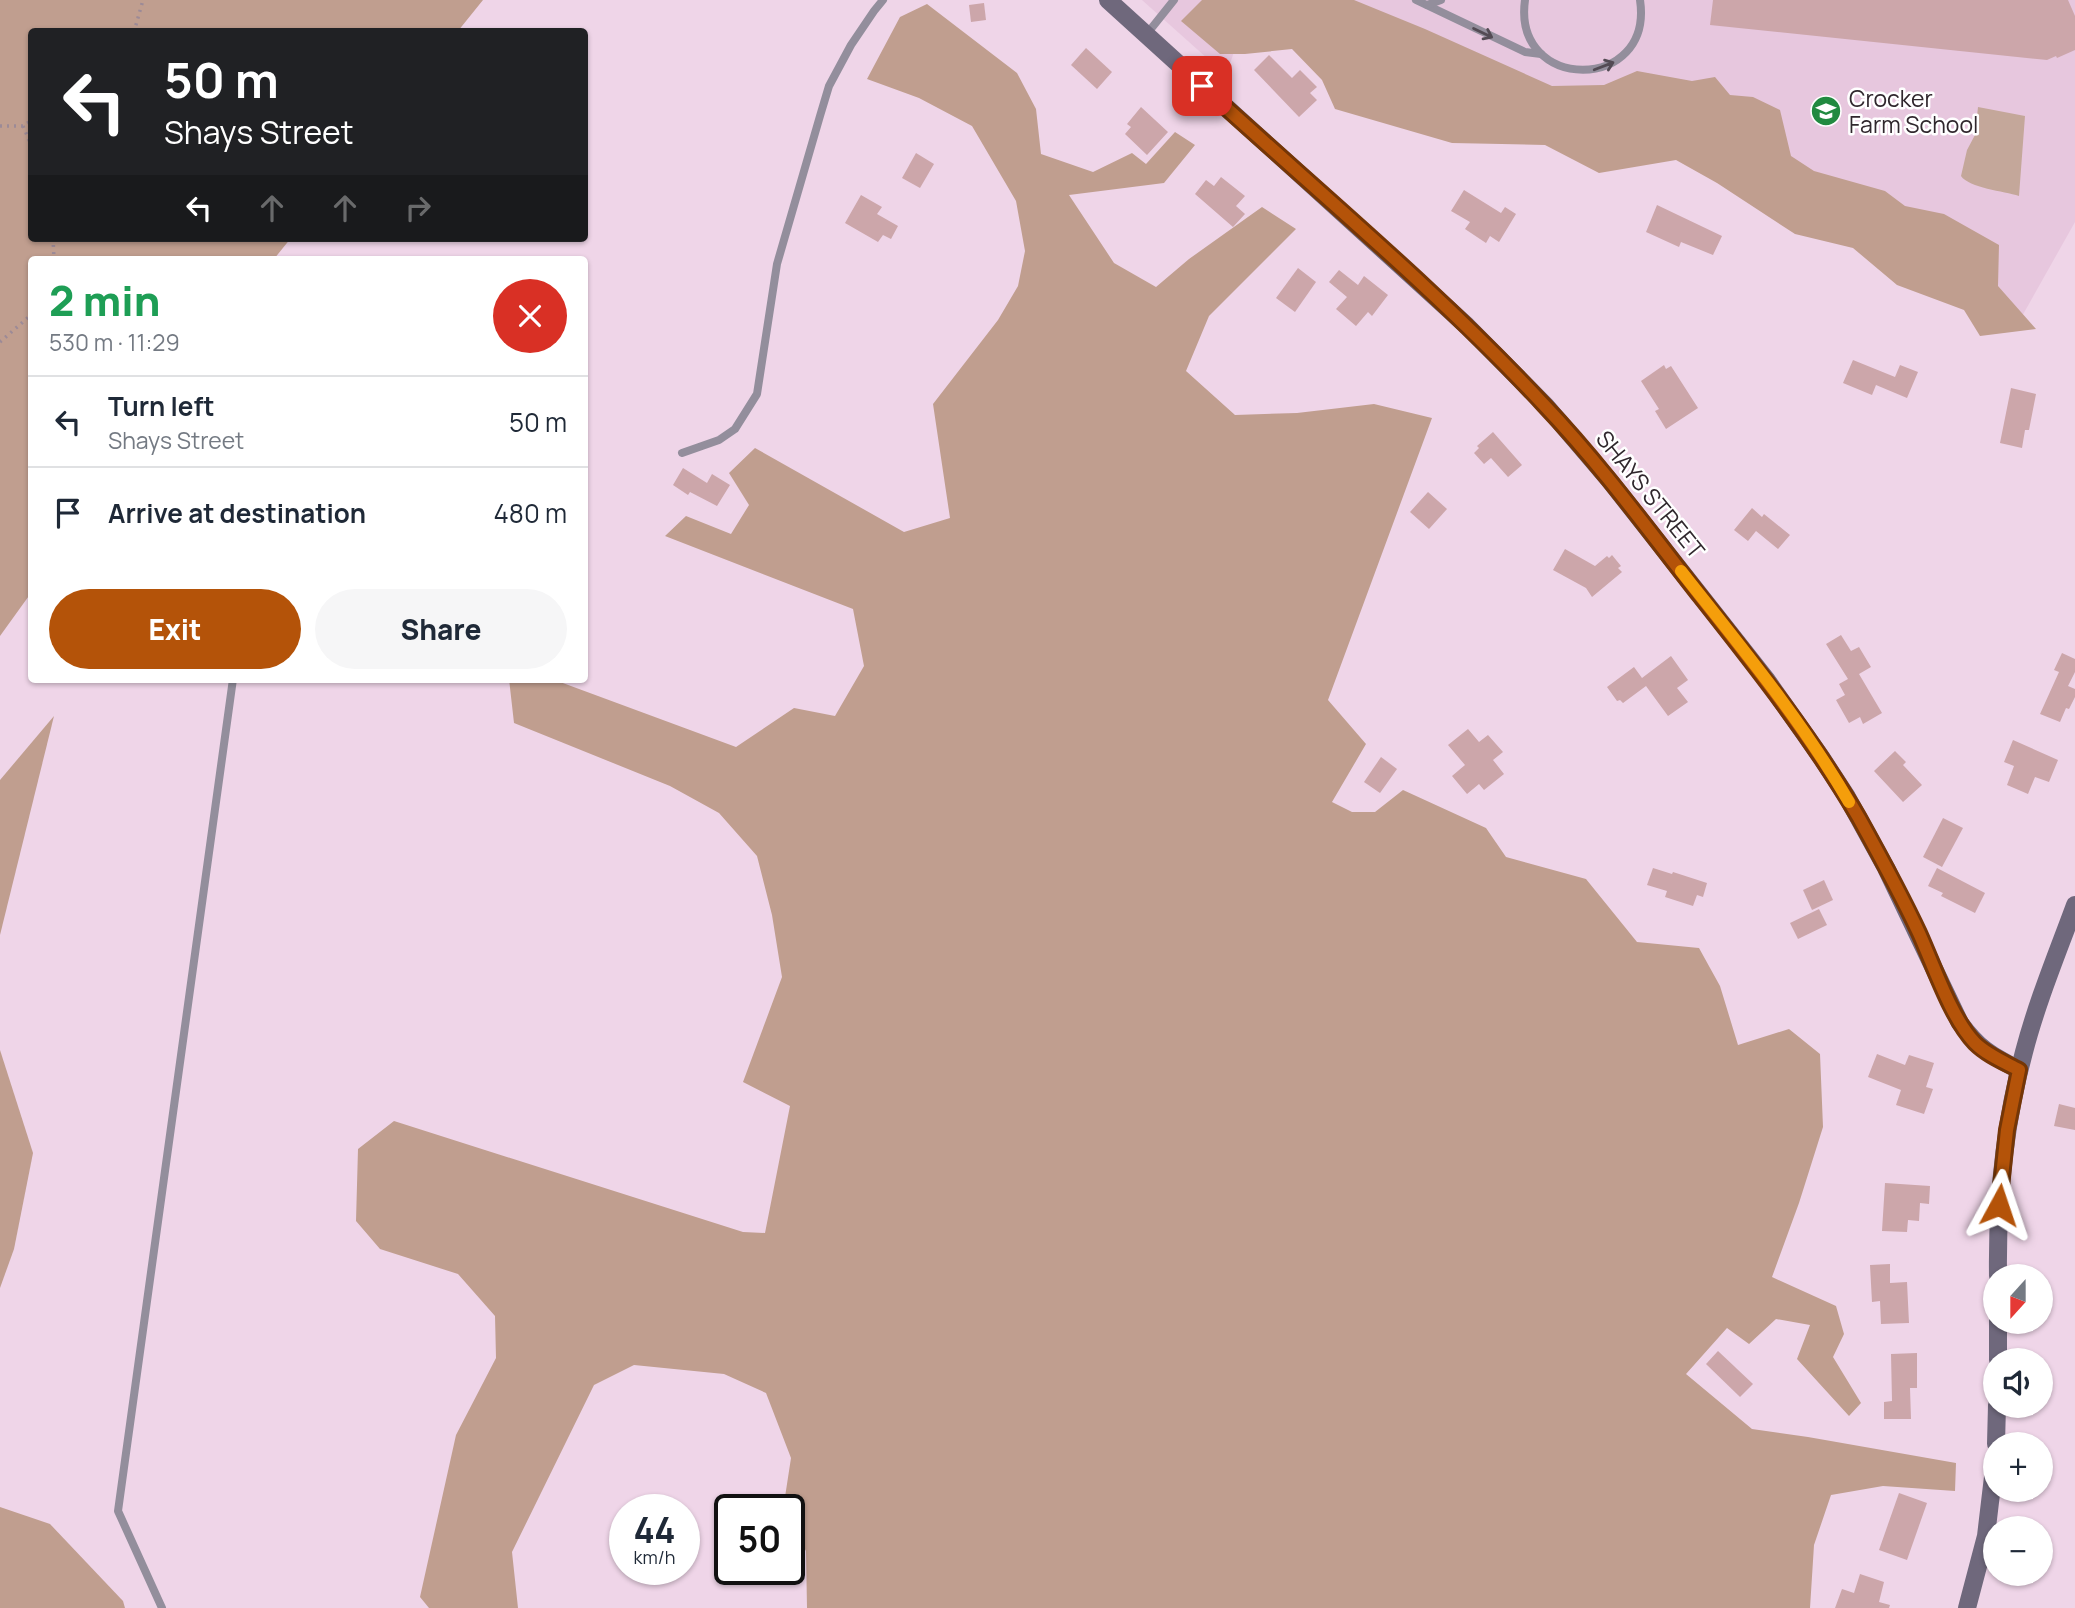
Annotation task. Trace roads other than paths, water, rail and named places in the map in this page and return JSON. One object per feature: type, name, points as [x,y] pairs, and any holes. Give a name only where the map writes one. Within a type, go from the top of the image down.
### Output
[{"type":"main road","name":"SHAYS STREET","points":[[1108,0],[1459,319],[1546,406],[1601,470],[1766,679],[1847,797],[1918,931],[1960,1023],[1975,1043],[2019,1070]]},
{"type":"main road","points":[[1998,1264],[2002,1170],[2010,1111],[2032,1024],[2075,905]]},
{"type":"main road","points":[[1967,1608],[1986,1536],[1990,1502]]},
{"type":"lane","points":[[682,453],[719,440],[736,429],[757,394],[778,264],[826,96],[851,45],[883,0]]},
{"type":"lane","points":[[1146,34],[1174,0]]},
{"type":"lane","points":[[1416,0],[1515,48],[1541,54]]},
{"type":"lane","points":[[1427,5],[1441,0]]},
{"type":"lane","points":[[1525,0],[1525,26],[1531,41],[1541,54],[1556,65],[1574,70],[1593,70],[1610,64],[1625,53],[1636,37],[1641,19],[1640,0]]},
{"type":"lane","points":[[162,1608],[118,1511],[232,683]]},
{"type":"place","name":"Crocker Farm School","points":[[1826,111]]}]
